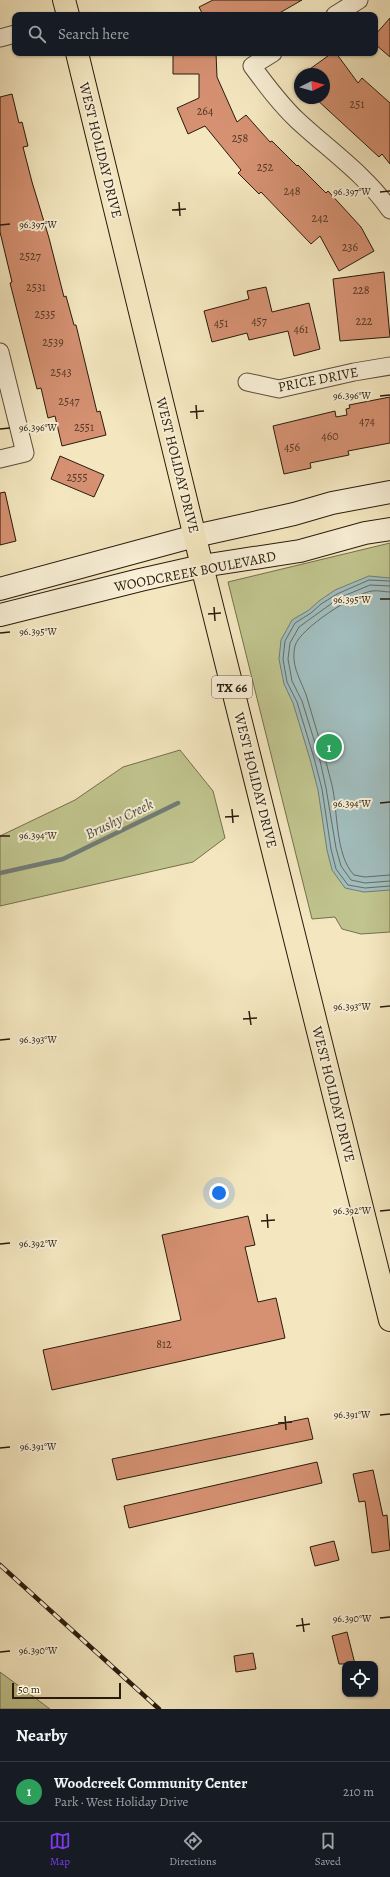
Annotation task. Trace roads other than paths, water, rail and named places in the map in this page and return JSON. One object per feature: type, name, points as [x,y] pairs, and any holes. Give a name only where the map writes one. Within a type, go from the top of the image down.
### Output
[{"type":"main road","points":[[64,0],[67,12]]},
{"type":"main road","name":"WEST HOLIDAY DRIVE","points":[[78,56],[202,566],[390,1320]]},
{"type":"street","points":[[340,12],[359,0]]},
{"type":"street","points":[[0,38],[12,35]]},
{"type":"street","points":[[268,56],[252,66],[296,119],[363,180],[384,201],[390,210]]},
{"type":"street","points":[[0,352],[25,453],[0,459]]},
{"type":"street","name":"PRICE DRIVE","points":[[247,382],[279,389],[354,372],[390,366]]},
{"type":"street","name":"WOODCREEK BOULEVARD","points":[[0,589],[195,536],[294,514],[332,503],[390,492]]},
{"type":"street","name":"WOODCREEK BOULEVARD","points":[[0,615],[202,566],[300,551],[364,533],[390,529]]},
{"type":"water","points":[[369,576],[390,578],[390,890],[364,892],[345,888],[332,870],[327,850],[318,790],[293,703],[284,684],[279,659],[281,640],[292,620],[309,610],[335,590]]},
{"type":"waterway","name":"Brushy Creek","points":[[0,873],[63,859],[178,803]]},
{"type":"railway","points":[[0,1565],[159,1709]]},
{"type":"place","name":"Woodcreek Community Center","points":[[329,747]]}]
